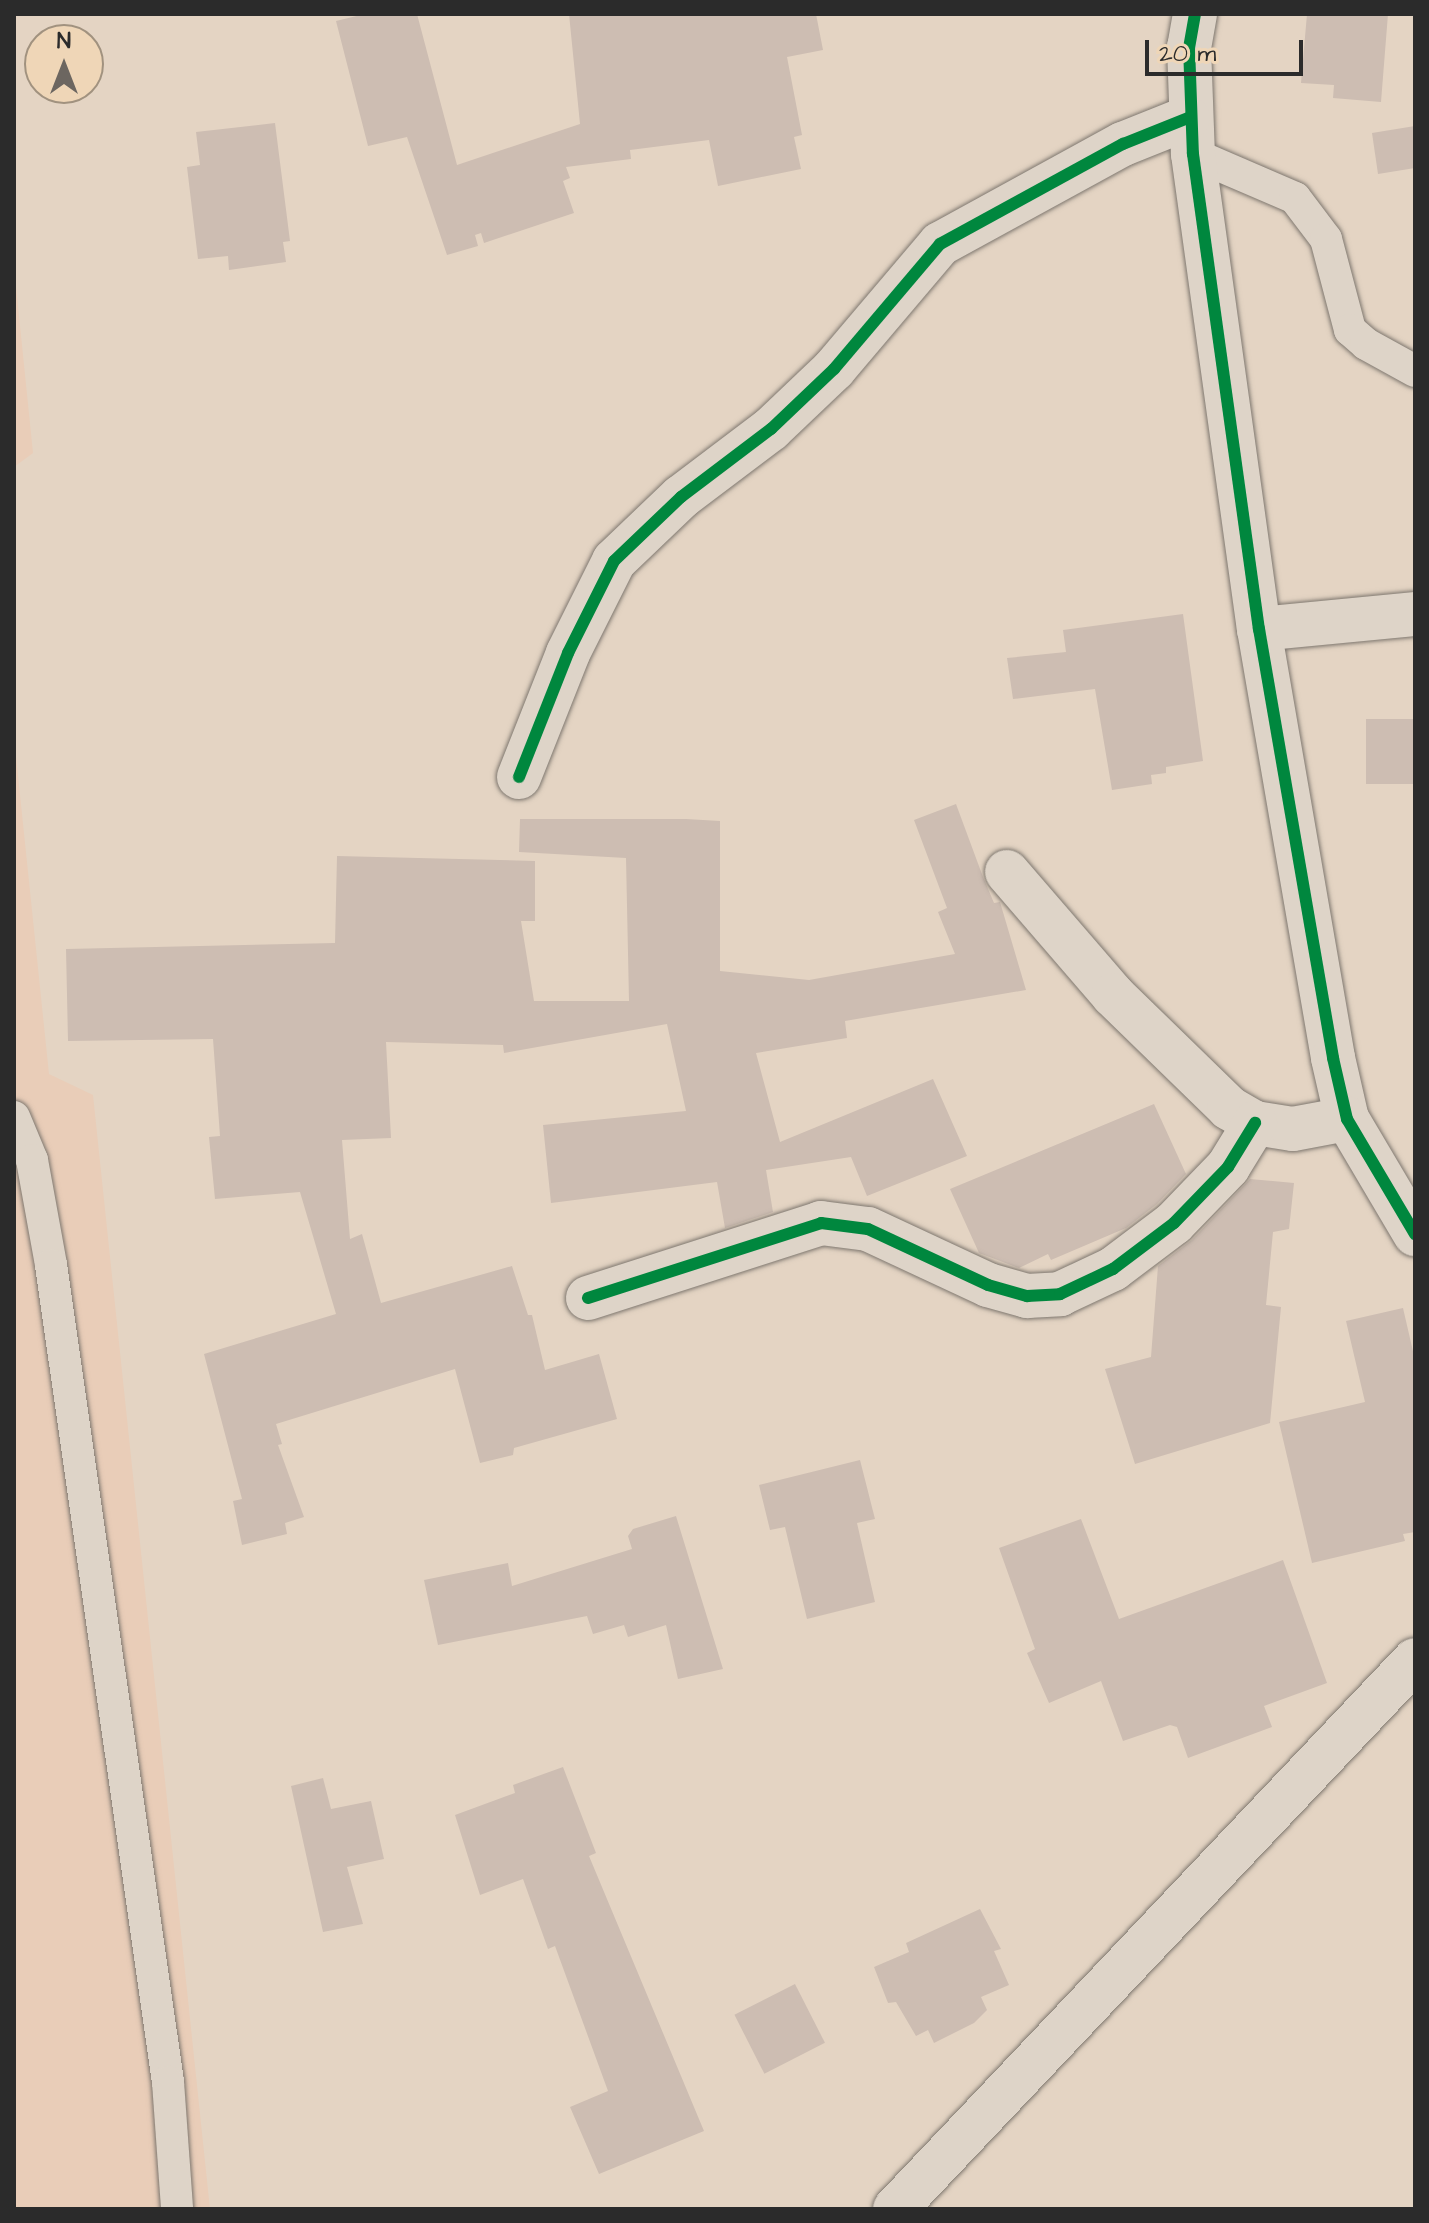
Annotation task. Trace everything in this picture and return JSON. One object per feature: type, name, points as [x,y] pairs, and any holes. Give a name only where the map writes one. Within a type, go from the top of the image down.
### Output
[{"type":"street","points":[[1195,14],[1189,47],[1190,136],[1259,629],[1347,1119],[1415,1234]]},
{"type":"street","points":[[519,777],[568,653],[614,561],[681,497],[771,429],[823,379],[940,244],[1123,144],[1190,136]]},
{"type":"street","points":[[1259,629],[1415,614]]},
{"type":"street","points":[[1007,872],[1113,995],[1229,1108],[1255,1123],[1293,1129],[1347,1119]]},
{"type":"street","points":[[588,1298],[821,1223],[868,1229],[988,1285],[1027,1296],[1060,1294],[1113,1269],[1174,1223],[1228,1167],[1255,1123]]},
{"type":"street","points":[[895,2209],[1415,1660]]},
{"type":"lane","points":[[1190,136],[1295,198],[1326,239],[1350,330],[1366,344],[1415,371]]},
{"type":"lane","points":[[14,1117],[32,1160],[51,1265],[168,2082],[177,2209]]},
{"type":"shaded area","points":[[14,267],[33,453],[14,467]]},
{"type":"shaded area","points":[[14,737],[49,1074],[93,1095],[210,2209],[14,2209]]},
{"type":"building","points":[[365,14],[417,14],[457,165],[580,124],[569,14],[816,14],[823,50],[787,57],[802,135],[794,137],[801,169],[718,186],[709,140],[630,150],[631,159],[566,167],[570,178],[563,181],[574,213],[484,243],[481,233],[475,235],[478,246],[447,255],[407,137],[368,146],[336,21]]},
{"type":"building","points":[[1307,14],[1388,14],[1381,102],[1333,98],[1334,85],[1301,83]]},
{"type":"building","points":[[275,123],[290,241],[283,242],[286,262],[229,270],[228,256],[198,259],[187,167],[200,165],[196,132]]},
{"type":"building","points":[[1415,126],[1415,168],[1378,174],[1372,133]]},
{"type":"building","points":[[1183,614],[1203,761],[1166,767],[1166,773],[1151,775],[1152,784],[1112,790],[1095,689],[1013,699],[1007,658],[1066,652],[1063,630]]},
{"type":"building","points":[[1366,719],[1415,719],[1415,784],[1366,784]]},
{"type":"building","points":[[956,804],[994,903],[1000,902],[1026,990],[845,1021],[847,1038],[756,1053],[780,1142],[933,1079],[967,1156],[867,1196],[851,1157],[766,1170],[773,1212],[725,1228],[717,1182],[551,1203],[543,1125],[686,1111],[667,1024],[504,1053],[503,1045],[386,1042],[391,1138],[342,1140],[350,1239],[362,1234],[381,1303],[512,1266],[528,1315],[532,1315],[545,1370],[599,1354],[617,1419],[514,1448],[513,1455],[480,1463],[455,1369],[276,1424],[282,1444],[278,1445],[304,1517],[285,1523],[287,1534],[242,1545],[233,1501],[242,1499],[204,1354],[336,1314],[300,1192],[215,1199],[209,1137],[220,1136],[213,1039],[68,1041],[66,949],[335,943],[337,856],[535,861],[535,921],[521,921],[534,1001],[629,1001],[626,858],[519,852],[520,819],[686,819],[720,821],[720,971],[809,980],[955,954],[938,912],[947,908],[914,820]]},
{"type":"building","points":[[1154,1104],[1186,1174],[1157,1204],[1126,1228],[1051,1260],[1048,1254],[1019,1268],[979,1253],[950,1189]]},
{"type":"building","points":[[1250,1179],[1294,1183],[1289,1229],[1273,1232],[1266,1305],[1281,1307],[1270,1423],[1135,1464],[1105,1369],[1151,1357],[1158,1266],[1192,1240]]},
{"type":"building","points":[[1403,1308],[1415,1360],[1415,1532],[1403,1534],[1405,1541],[1312,1563],[1279,1422],[1365,1402],[1346,1321]]},
{"type":"building","points":[[860,1460],[875,1519],[857,1523],[875,1602],[807,1619],[785,1527],[770,1530],[759,1485]]},
{"type":"building","points":[[676,1516],[723,1669],[678,1679],[666,1625],[628,1637],[624,1625],[593,1634],[587,1616],[438,1645],[424,1580],[508,1563],[512,1586],[632,1549],[628,1536],[633,1529]]},
{"type":"building","points":[[1081,1519],[1119,1619],[1283,1560],[1327,1683],[1264,1706],[1272,1727],[1188,1758],[1177,1727],[1170,1725],[1123,1741],[1101,1681],[1049,1703],[1027,1653],[1035,1649],[999,1548]]},
{"type":"building","points":[[563,1767],[596,1853],[589,1856],[704,2131],[599,2174],[570,2107],[608,2091],[555,1946],[548,1949],[523,1879],[480,1895],[455,1815],[515,1793],[513,1785]]},
{"type":"building","points":[[323,1778],[331,1809],[371,1801],[384,1859],[347,1867],[363,1924],[323,1932],[291,1786]]},
{"type":"building","points":[[980,1909],[1001,1949],[994,1951],[1009,1985],[981,1997],[987,2010],[974,2023],[934,2043],[928,2030],[916,2036],[896,2002],[888,2003],[874,1967],[909,1952],[906,1943]]},
{"type":"building","points":[[795,1984],[825,2043],[764,2074],[734,2015]]},
{"type":"cycle path","points":[[1195,14],[1189,47],[1193,154],[1259,629],[1333,1058],[1347,1119],[1415,1234]]},
{"type":"cycle path","points":[[519,777],[568,653],[614,561],[681,497],[771,429],[834,369],[940,244],[1123,144],[1188,118]]},
{"type":"cycle path","points":[[588,1298],[821,1223],[868,1229],[988,1285],[1027,1296],[1060,1294],[1113,1269],[1174,1223],[1228,1167],[1255,1123]]}]
